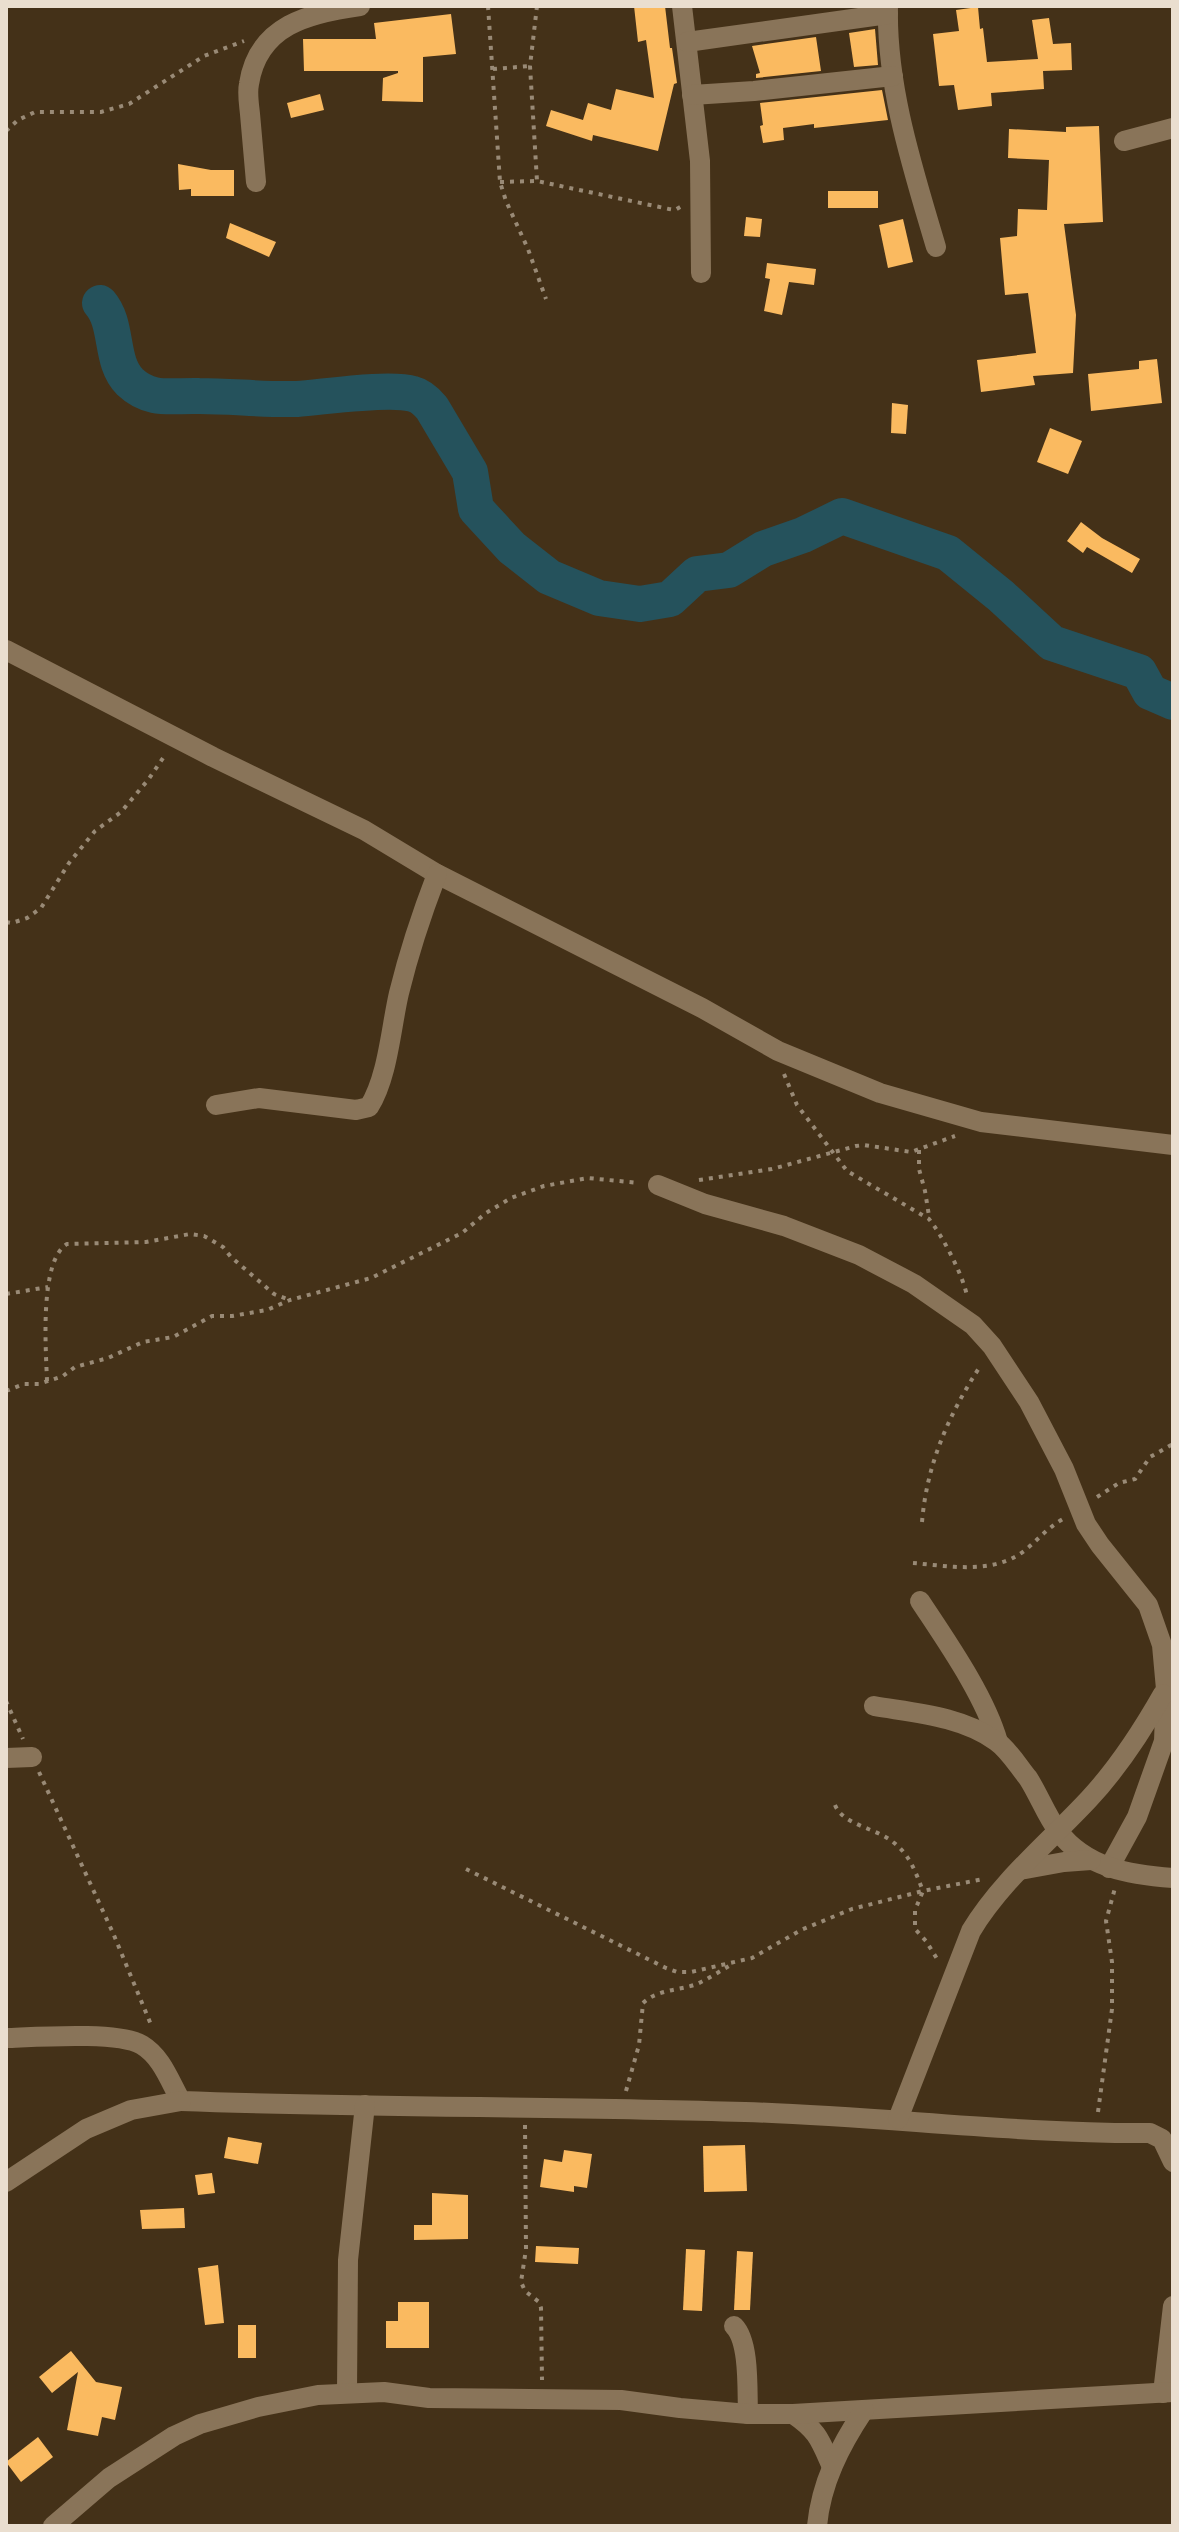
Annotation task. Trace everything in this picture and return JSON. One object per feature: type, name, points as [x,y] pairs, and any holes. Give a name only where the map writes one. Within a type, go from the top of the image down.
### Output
[{"type":"street","points":[[256,182],[248,87],[254,62],[263,47],[290,23],[302,17],[360,6]]},
{"type":"street","points":[[682,6],[700,161],[701,273]]},
{"type":"street","points":[[687,42],[888,10],[893,76],[913,167],[936,247]]},
{"type":"street","points":[[692,95],[893,76]]},
{"type":"street","points":[[1124,141],[1173,128]]},
{"type":"street","points":[[6,650],[364,830],[437,874],[702,1008],[778,1051],[880,1093],[981,1122],[1173,1145]]},
{"type":"street","points":[[216,1105],[259,1098],[356,1110],[369,1107],[381,1077],[417,925],[437,874]]},
{"type":"street","points":[[658,1185],[705,1204],[772,1222],[859,1255],[914,1284],[973,1325],[992,1346],[1029,1402],[1100,1545],[1148,1605],[1168,1639],[1164,1741],[1137,1817],[1107,1866]]},
{"type":"street","points":[[920,1601],[964,1671],[998,1742]]},
{"type":"street","points":[[898,2119],[971,1931],[984,1908],[1091,1797],[1146,1724],[1166,1689]]},
{"type":"street","points":[[874,1706],[949,1720],[998,1742],[1033,1786],[1057,1831],[1076,1850],[1107,1866]]},
{"type":"street","points":[[6,1758],[32,1757]]},
{"type":"street","points":[[1020,1870],[1064,1862],[1173,1878]]},
{"type":"street","points":[[6,2038],[121,2038],[142,2045],[158,2060],[181,2101]]},
{"type":"street","points":[[6,2182],[86,2129],[131,2110],[181,2101],[743,2112],[898,2119],[1047,2132],[1150,2133],[1162,2139],[1173,2162]]},
{"type":"street","points":[[347,2393],[348,2260],[365,2105]]},
{"type":"street","points":[[53,2526],[109,2478],[174,2436],[200,2424],[258,2407],[318,2395],[384,2392],[429,2398],[621,2400],[748,2414],[793,2414],[1168,2393],[1173,2306]]},
{"type":"street","points":[[734,2326],[740,2332],[744,2351],[748,2414]]},
{"type":"street","points":[[817,2526],[824,2488],[832,2467],[844,2439],[864,2410]]},
{"type":"street","points":[[793,2414],[811,2426],[832,2467]]},
{"type":"path","points":[[488,6],[500,182],[546,299]]},
{"type":"path","points":[[537,6],[530,66],[537,181]]},
{"type":"path","points":[[6,131],[18,120],[35,112],[101,112],[129,104],[204,56],[234,43],[275,35]]},
{"type":"path","points":[[493,69],[530,66]]},
{"type":"path","points":[[500,182],[537,181],[675,210],[701,192]]},
{"type":"path","points":[[6,922],[27,918],[41,908],[69,863],[95,831],[121,812],[148,780],[176,737]]},
{"type":"path","points":[[778,1051],[797,1105],[853,1177],[922,1212],[937,1228],[965,1286],[973,1325]]},
{"type":"path","points":[[6,1391],[63,1376],[85,1363],[123,1352],[143,1342],[183,1334],[212,1316],[251,1314],[371,1278],[462,1233],[511,1198],[544,1186],[588,1178],[658,1185],[772,1169],[864,1145],[911,1152],[963,1134],[981,1122]]},
{"type":"path","points":[[919,1150],[919,1169],[929,1219]]},
{"type":"path","points":[[47,1381],[48,1287],[58,1249],[67,1244],[146,1242],[190,1234],[204,1236],[223,1247],[274,1294],[290,1300]]},
{"type":"path","points":[[6,1294],[48,1287]]},
{"type":"path","points":[[922,1522],[924,1496],[939,1442],[992,1346]]},
{"type":"path","points":[[913,1563],[976,1568],[1021,1554],[1049,1526],[1119,1483],[1135,1479],[1150,1457],[1173,1444]]},
{"type":"path","points":[[6,1701],[113,1933],[153,2030],[158,2060]]},
{"type":"path","points":[[835,1805],[841,1816],[891,1840],[910,1858],[923,1891],[915,1910],[915,1929],[952,1981]]},
{"type":"path","points":[[1095,2133],[1112,2009],[1112,1962],[1106,1921],[1107,1866]]},
{"type":"path","points":[[466,1869],[677,1972],[691,1972],[752,1958],[781,1940],[852,1909],[988,1878]]},
{"type":"path","points":[[616,2110],[636,2058],[643,2003],[650,1996],[699,1983],[734,1963]]},
{"type":"path","points":[[524,2107],[528,2164],[526,2249],[521,2282],[541,2308],[544,2398]]},
{"type":"building","points":[[634,6],[665,6],[672,48],[677,83],[674,84],[658,151],[593,135],[592,141],[546,126],[551,110],[583,120],[588,103],[611,110],[616,89],[654,98],[646,40],[638,42]]},
{"type":"building","points":[[978,7],[987,62],[1038,59],[1032,20],[1049,18],[1053,44],[1071,43],[1072,70],[1043,71],[1044,89],[991,93],[992,106],[958,110],[954,85],[939,86],[933,34],[959,31],[956,10]]},
{"type":"building","points":[[451,14],[456,54],[423,57],[423,102],[382,101],[383,78],[398,71],[304,71],[303,39],[376,39],[374,23]]},
{"type":"building","points":[[875,29],[878,65],[854,67],[849,33]]},
{"type":"building","points":[[816,37],[821,71],[756,78],[756,74],[760,73],[752,46]]},
{"type":"building","points":[[882,90],[888,120],[783,128],[784,140],[763,143],[760,103]]},
{"type":"building","points":[[320,94],[324,110],[291,118],[287,103]]},
{"type":"building","points":[[1099,126],[1103,222],[1064,224],[1076,315],[1073,373],[1033,376],[1035,385],[981,392],[977,360],[1036,353],[1028,293],[1005,295],[1000,238],[1017,236],[1018,209],[1047,210],[1049,160],[1008,158],[1009,129],[1066,132],[1066,127]]},
{"type":"building","points":[[178,164],[211,170],[234,170],[234,196],[191,196],[191,189],[179,190]]},
{"type":"building","points":[[828,191],[878,191],[878,208],[828,208]]},
{"type":"building","points":[[746,217],[762,219],[760,237],[744,236]]},
{"type":"building","points":[[903,219],[913,262],[888,268],[879,225]]},
{"type":"building","points":[[230,223],[276,242],[269,257],[226,238]]},
{"type":"building","points":[[767,263],[816,269],[814,285],[789,282],[782,315],[764,311],[770,279],[765,278]]},
{"type":"building","points":[[1157,359],[1162,403],[1091,411],[1088,374],[1139,369],[1139,361]]},
{"type":"building","points":[[892,403],[908,405],[906,434],[891,433]]},
{"type":"building","points":[[1050,428],[1082,441],[1068,474],[1037,462]]},
{"type":"building","points":[[1081,522],[1140,559],[1132,573],[1087,547],[1083,553],[1067,541]]},
{"type":"building","points":[[228,2137],[262,2143],[258,2164],[224,2158]]},
{"type":"building","points":[[745,2145],[747,2191],[704,2192],[703,2146]]},
{"type":"building","points":[[564,2150],[592,2154],[587,2188],[574,2186],[574,2192],[540,2187],[544,2159],[562,2162]]},
{"type":"building","points":[[212,2173],[215,2193],[198,2195],[195,2175]]},
{"type":"building","points":[[432,2193],[468,2195],[468,2239],[414,2240],[414,2225],[432,2225]]},
{"type":"building","points":[[184,2208],[185,2228],[142,2229],[140,2210]]},
{"type":"building","points":[[536,2246],[579,2248],[578,2264],[535,2262]]},
{"type":"building","points":[[686,2249],[705,2250],[702,2311],[683,2310]]},
{"type":"building","points":[[737,2251],[753,2252],[750,2310],[734,2310]]},
{"type":"building","points":[[218,2265],[224,2323],[205,2325],[198,2268]]},
{"type":"building","points":[[398,2302],[429,2302],[429,2348],[386,2348],[386,2321],[398,2321]]},
{"type":"building","points":[[238,2325],[256,2325],[256,2358],[238,2358]]},
{"type":"building","points":[[71,2351],[96,2382],[122,2387],[115,2420],[102,2417],[98,2436],[67,2430],[78,2372],[52,2393],[39,2377]]},
{"type":"building","points":[[38,2437],[53,2457],[21,2482],[6,2462]]},
{"type":"waterway","points":[[100,303],[110,322],[123,373],[138,388],[154,395],[297,399],[402,392],[419,396],[432,408],[470,472],[476,509],[512,548],[549,577],[599,598],[640,604],[670,599],[697,574],[729,570],[763,549],[803,535],[842,516],[948,553],[1052,643],[1139,672],[1150,692],[1173,702]]}]
